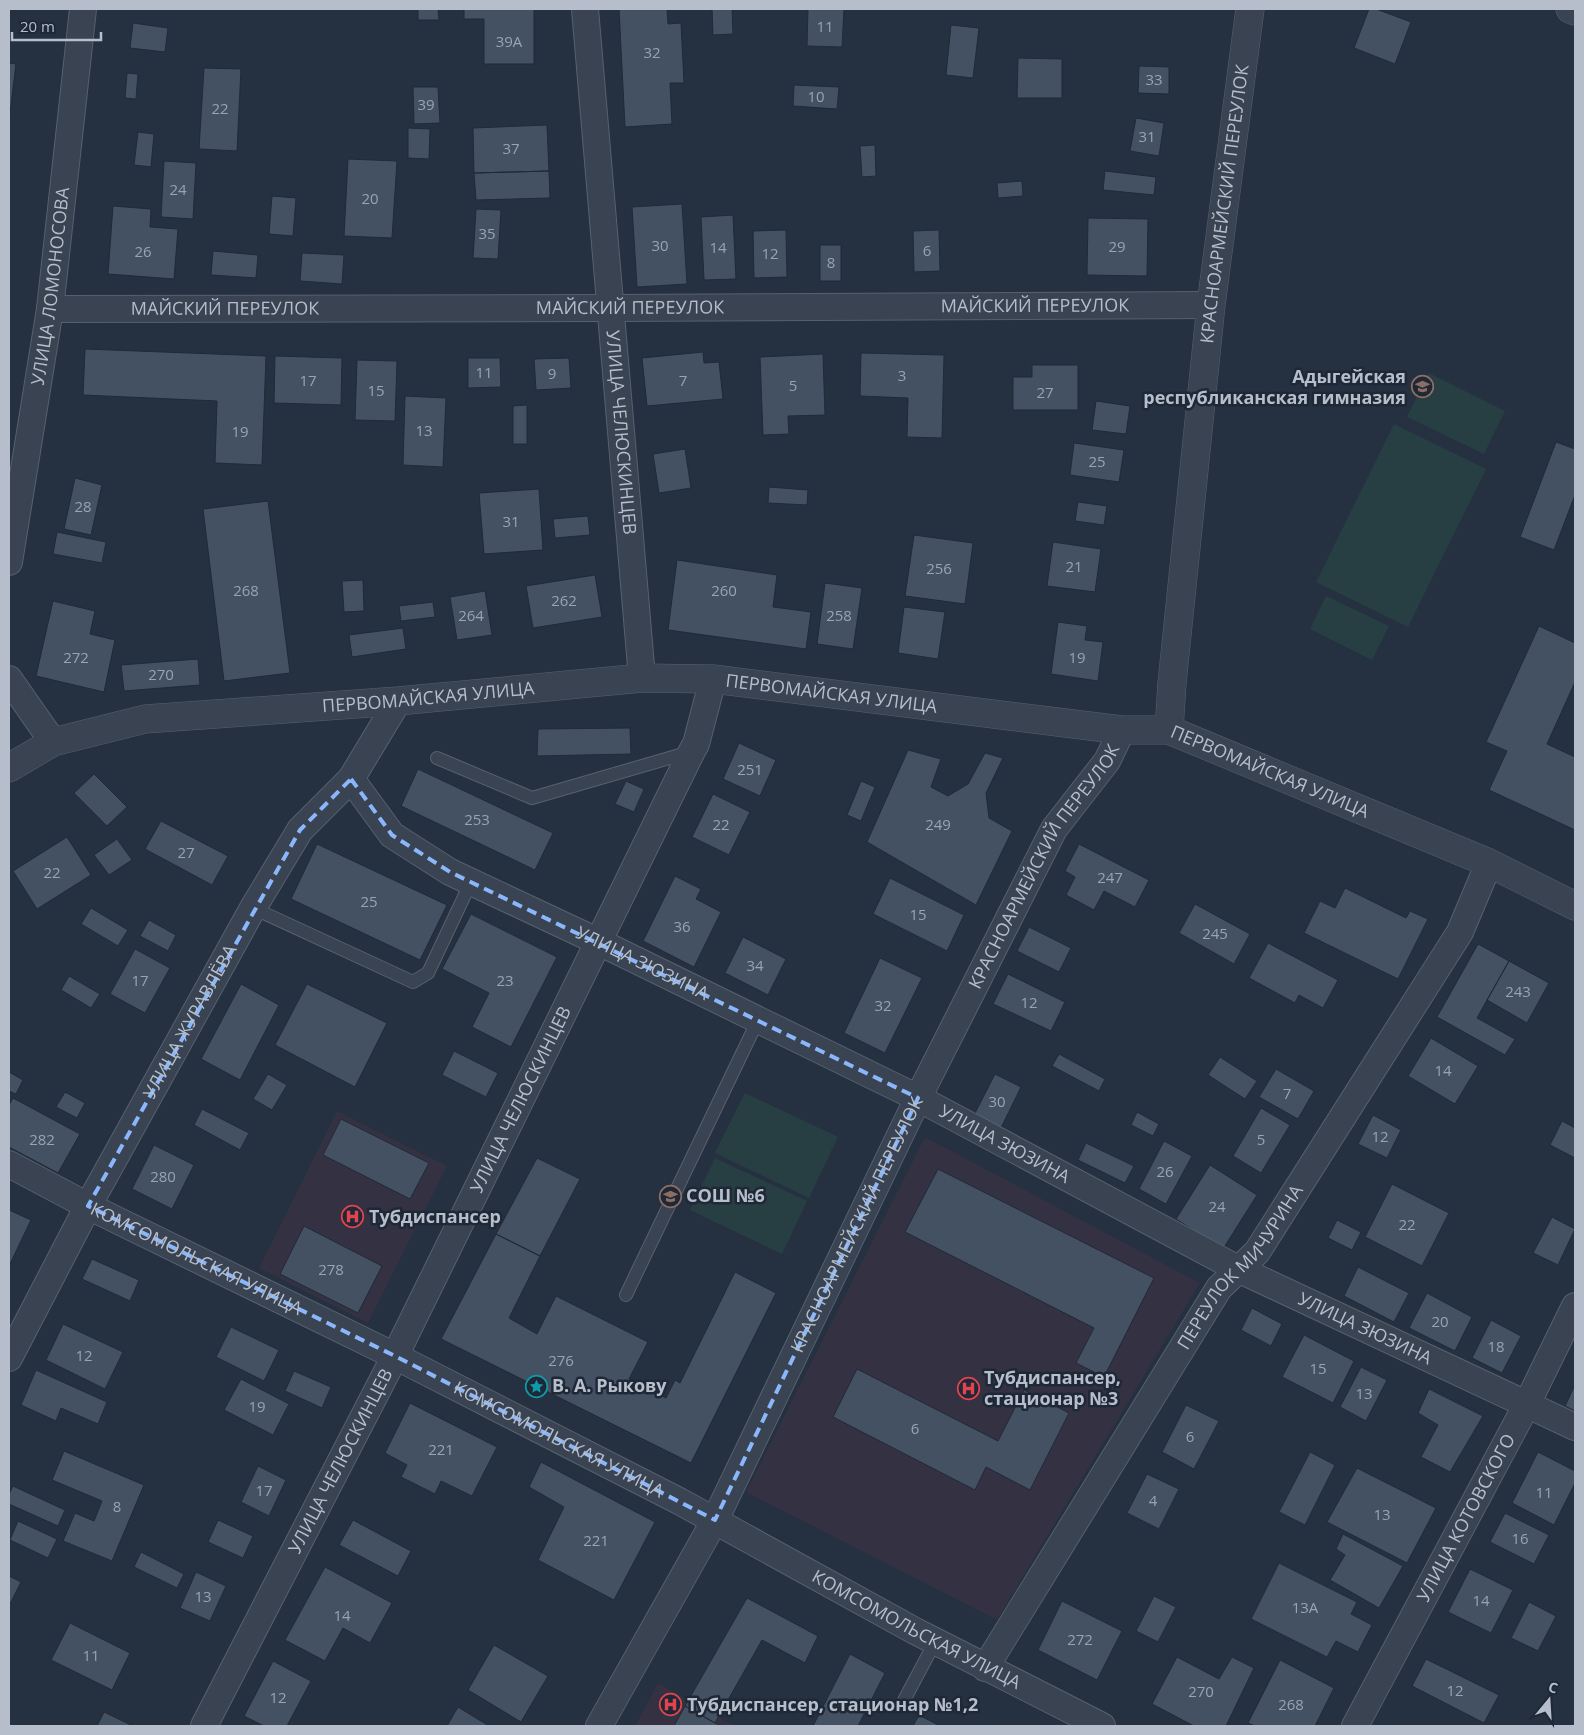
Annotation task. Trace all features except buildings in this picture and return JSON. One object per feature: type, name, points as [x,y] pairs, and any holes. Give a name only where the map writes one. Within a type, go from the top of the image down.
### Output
[{"type":"street","name":"УЛИЦА ЛОМОНОСОВА","points":[[9,562],[50,309],[83,9]]},
{"type":"street","name":"УЛИЦА ЧЕЛЮСКИНЦЕВ","points":[[585,9],[642,678]]},
{"type":"street","name":"КРАСНОАРМЕЙСКИЙ ПЕРЕУЛОК","points":[[1169,730],[1172,683],[1210,305],[1250,9]]},
{"type":"street","points":[[1570,9],[1575,11]]},
{"type":"street","name":"МАЙСКИЙ ПЕРЕУЛОК","points":[[50,309],[1210,305]]},
{"type":"street","name":"ПЕРВОМАЙСКАЯ УЛИЦА","points":[[53,742],[145,719],[398,701],[642,678],[713,679],[1078,723],[1122,730],[1169,730],[1489,863],[1575,906]]},
{"type":"street","points":[[9,679],[53,742],[9,768]]},
{"type":"street","name":"УЛИЦА ЧЕЛЮСКИНЦЕВ","points":[[204,1726],[395,1356],[696,744],[713,679]]},
{"type":"street","name":"УЛИЦА ЖУРАВЛЁВА","points":[[9,1358],[88,1206],[253,908],[300,830],[350,779],[398,701]]},
{"type":"street","name":"КРАСНОАРМЕЙСКИЙ ПЕРЕУЛОК","points":[[599,1726],[716,1520],[918,1098],[1054,829],[1107,761],[1122,730]]},
{"type":"street","name":"УЛИЦА ЗЮЗИНА","points":[[350,779],[392,835],[450,872],[599,942],[918,1098],[1238,1270],[1575,1427]]},
{"type":"street","name":"ПЕРЕУЛОК МИЧУРИНА","points":[[985,1668],[1219,1288],[1257,1252],[1460,932],[1489,863]]},
{"type":"street","name":"КОМСОМОЛЬСКАЯ УЛИЦА","points":[[9,1164],[88,1206],[395,1356],[716,1520],[936,1642],[1102,1726]]},
{"type":"street","name":"УЛИЦА КОТОВСКОГО","points":[[1355,1726],[1527,1404],[1575,1306]]},
{"type":"lane","points":[[437,758],[532,798],[692,751]]},
{"type":"lane","points":[[253,908],[413,982],[428,973],[471,882]]},
{"type":"lane","points":[[626,1295],[758,1020]]},
{"type":"lane","points":[[901,1706],[936,1642]]},
{"type":"highlighted area","points":[[351,779],[392,835],[450,872],[918,1098],[715,1520],[395,1356],[88,1206],[300,830]]},
{"type":"shaded area","name":"Тубдиспансер","points":[[337,1111],[447,1166],[368,1323],[259,1268]]},
{"type":"shaded area","name":"Тубдиспансер, стационар №3","points":[[925,1137],[1200,1283],[997,1620],[746,1492]]},
{"type":"shaded area","name":"Тубдиспансер, стационар №1,2","points":[[658,1683],[734,1726],[635,1726]]},
{"type":"green space","points":[[1429,373],[1505,411],[1484,454],[1407,417]]},
{"type":"green space","points":[[1394,424],[1486,469],[1408,627],[1316,582]]},
{"type":"green space","points":[[1326,596],[1389,626],[1372,660],[1310,629]]},
{"type":"green space","points":[[745,1093],[838,1137],[809,1198],[715,1153]]},
{"type":"green space","points":[[715,1158],[807,1201],[782,1254],[690,1210]]},
{"type":"place","name":"Адыгейская республиканская гимназия","points":[[1422,387]]},
{"type":"place","name":"СОШ №6","points":[[670,1196]]},
{"type":"place","name":"Тубдиспансер","points":[[353,1217]]},
{"type":"place","name":"В. А. Рыкову","points":[[536,1386]]},
{"type":"place","name":"Тубдиспансер, стационар №3","points":[[968,1388]]},
{"type":"place","name":"Тубдиспансер, стационар №1,2","points":[[671,1705]]}]
